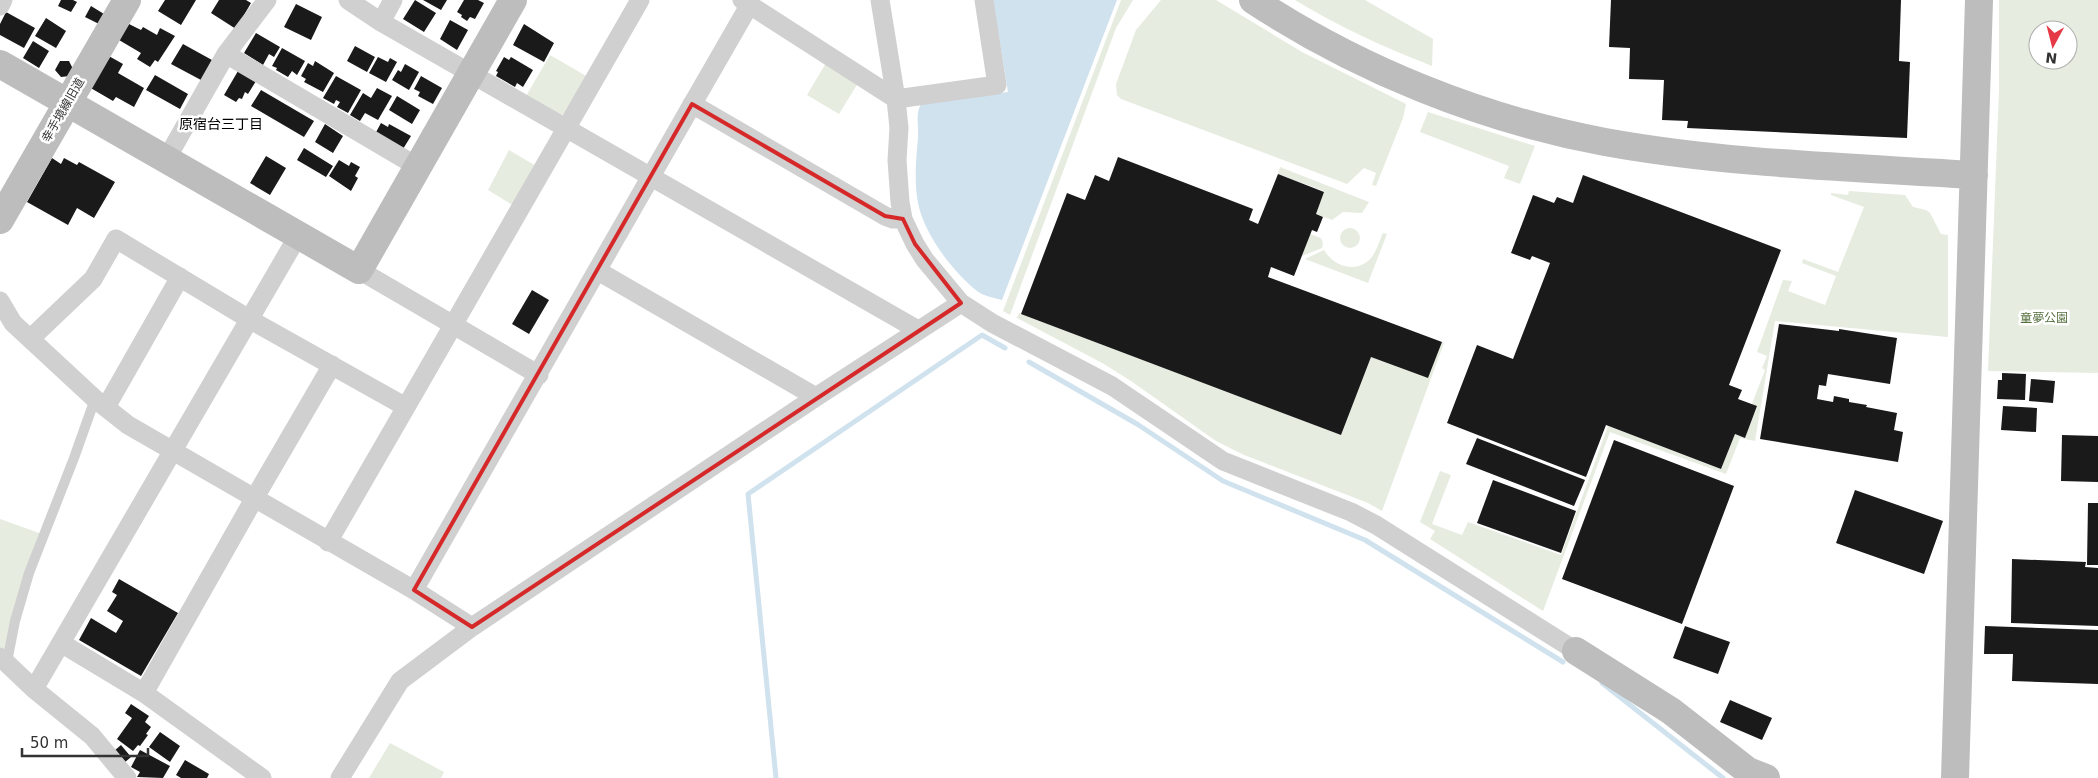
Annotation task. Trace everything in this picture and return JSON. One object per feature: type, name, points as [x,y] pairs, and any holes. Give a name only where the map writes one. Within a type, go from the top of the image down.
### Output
[{"type":"street","points":[[0,6],[4,0]]},
{"type":"street","name":"幸手境線旧道","points":[[0,220],[127,0]]},
{"type":"street","points":[[166,158],[226,54],[267,0]]},
{"type":"street","points":[[348,0],[381,22],[918,330]]},
{"type":"street","points":[[381,22],[393,0]]},
{"type":"street","points":[[360,270],[513,0]]},
{"type":"street","points":[[328,542],[640,0]]},
{"type":"street","points":[[880,0],[896,99],[898,128],[897,160],[903,219],[925,260],[961,303],[992,323],[1112,386],[1223,462],[1351,512],[1376,524],[1671,711],[1748,771],[1766,778]]},
{"type":"street","points":[[414,590],[598,271],[692,104],[746,2],[896,99],[997,85],[984,0]]},
{"type":"street","points":[[1253,0],[1283,20],[1365,63],[1413,85],[1491,112],[1569,134],[1649,149],[1717,157],[1974,175]]},
{"type":"street","points":[[1955,778],[1979,0]]},
{"type":"street","points":[[226,54],[418,167]]},
{"type":"street","points":[[0,64],[299,234],[539,375]]},
{"type":"street","points":[[692,104],[885,216],[893,219],[903,219]]},
{"type":"street","points":[[34,689],[299,234]]},
{"type":"street","points":[[30,339],[92,279],[116,239],[249,320],[406,406]]},
{"type":"street","points":[[598,271],[816,397]]},
{"type":"street","points":[[101,403],[180,277]]},
{"type":"street","points":[[0,301],[13,323],[128,425],[171,452],[414,590],[472,627]]},
{"type":"street","points":[[340,778],[400,681],[472,627],[816,397],[961,303]]},
{"type":"street","points":[[144,693],[254,498],[332,365]]},
{"type":"street","points":[[61,643],[144,693],[262,778]]},
{"type":"street","points":[[3,660],[34,689],[92,736],[127,778]]},
{"type":"lane","points":[[3,660],[29,573],[74,458],[101,403]]},
{"type":"highlighted area","points":[[692,104],[885,216],[903,219],[915,244],[961,303],[472,627],[414,590]]},
{"type":"green space","points":[[1121,0],[1133,0],[1116,28],[1010,315],[1003,311]]},
{"type":"green space","points":[[1161,0],[1216,0],[1302,52],[1406,104],[1403,118],[1376,186],[1372,185],[1376,173],[1364,168],[1347,184],[1121,99],[1117,95],[1116,84],[1136,30]]},
{"type":"green space","points":[[1295,0],[1365,0],[1433,39],[1432,66],[1362,36]]},
{"type":"green space","name":"童夢公園","points":[[1999,0],[2098,0],[2098,373],[1988,371],[1999,90]]},
{"type":"green space","points":[[550,55],[588,77],[568,113],[560,115],[526,96]]},
{"type":"green space","points":[[826,63],[858,83],[839,114],[807,95]]},
{"type":"green space","points":[[1428,112],[1535,146],[1520,184],[1504,178],[1509,166],[1420,132]]},
{"type":"green space","points":[[509,150],[536,166],[514,206],[488,190]]},
{"type":"green space","points":[[1280,167],[1369,202],[1362,213],[1343,212],[1332,220],[1316,214],[1324,191],[1278,174]]},
{"type":"green space","points":[[1849,191],[1905,195],[1913,207],[1930,213],[1941,234],[1948,235],[1948,337],[1775,321],[1755,441],[1740,438],[1726,474],[1610,432],[1543,611],[1430,539],[1435,531],[1420,522],[1440,471],[1451,475],[1432,524],[1462,535],[1468,522],[1561,555],[1608,426],[1721,469],[1735,434],[1745,438],[1757,407],[1752,404],[1765,370],[1762,368],[1767,356],[1757,352],[1783,280],[1792,281],[1788,291],[1825,305],[1836,276],[1802,263],[1803,259],[1838,272],[1864,207],[1831,195],[1831,193],[1848,195]]},
{"type":"green space","points":[[1350,228],[1357,231],[1360,238],[1357,245],[1350,248],[1343,245],[1340,238],[1343,231]]},
{"type":"green space","points":[[1383,233],[1387,234],[1368,283],[1305,259],[1324,250],[1328,256],[1340,264],[1353,267],[1359,266],[1371,258]]},
{"type":"green space","points":[[1310,234],[1321,238],[1322,248],[1302,256]]},
{"type":"green space","points":[[1019,313],[1341,435],[1371,357],[1428,378],[1442,342],[1444,343],[1382,511],[1368,503],[1244,455],[1216,441],[1104,364],[1017,318]]},
{"type":"green space","points":[[0,519],[42,534],[16,600],[6,647],[2,650],[0,648]]},
{"type":"green space","points":[[390,743],[444,772],[441,778],[369,778]]},
{"type":"water","points":[[993,0],[1117,0],[1002,300],[986,296],[977,291],[959,274],[941,252],[921,215],[916,178],[918,116],[921,104],[1008,92]]},
{"type":"building","points":[[61,0],[77,2],[71,12],[58,6]]},
{"type":"building","points":[[165,0],[196,0],[181,25],[158,11]]},
{"type":"building","points":[[219,0],[246,0],[251,3],[236,29],[211,13]]},
{"type":"building","points":[[415,0],[436,13],[424,32],[403,19]]},
{"type":"building","points":[[423,0],[447,0],[441,10]]},
{"type":"building","points":[[464,0],[478,0],[484,3],[475,19],[470,17],[467,21],[457,12]]},
{"type":"building","points":[[1611,0],[1901,0],[1899,61],[1910,62],[1907,138],[1687,128],[1688,121],[1662,120],[1664,80],[1629,79],[1630,48],[1609,47]]},
{"type":"building","points":[[296,4],[322,17],[311,40],[284,27]]},
{"type":"building","points":[[91,6],[104,14],[99,24],[85,17]]},
{"type":"building","points":[[6,12],[35,28],[24,48],[0,35],[0,24]]},
{"type":"building","points":[[46,18],[66,31],[56,48],[35,36]]},
{"type":"building","points":[[450,20],[468,30],[457,50],[440,39]]},
{"type":"building","points":[[129,24],[141,30],[143,27],[157,35],[160,28],[175,36],[158,62],[155,60],[150,67],[137,59],[141,53],[119,40]]},
{"type":"building","points":[[524,24],[554,43],[544,62],[513,45]]},
{"type":"building","points":[[256,33],[280,47],[274,57],[269,54],[263,65],[244,53]]},
{"type":"building","points":[[33,41],[49,51],[39,68],[23,58]]},
{"type":"building","points":[[183,44],[212,60],[201,80],[171,64]]},
{"type":"building","points":[[355,46],[375,57],[367,72],[347,61]]},
{"type":"building","points":[[282,48],[305,61],[297,75],[292,71],[288,77],[272,66]]},
{"type":"building","points":[[107,55],[123,64],[118,73],[144,88],[134,107],[116,97],[113,101],[89,87]]},
{"type":"building","points":[[378,57],[388,62],[390,58],[397,62],[386,82],[369,73]]},
{"type":"building","points":[[504,57],[509,60],[511,57],[533,70],[523,87],[517,83],[515,87],[496,76],[498,72],[496,71]]},
{"type":"building","points":[[60,61],[69,61],[73,69],[70,76],[61,77],[55,70]]},
{"type":"building","points":[[315,61],[334,73],[323,92],[304,82],[306,79],[301,76],[308,63],[313,66]]},
{"type":"building","points":[[405,64],[419,72],[409,90],[392,80],[398,70],[401,72]]},
{"type":"building","points":[[238,71],[256,81],[248,94],[245,92],[242,99],[239,98],[236,102],[224,95]]},
{"type":"building","points":[[155,75],[188,94],[180,109],[146,90]]},
{"type":"building","points":[[336,76],[361,90],[348,113],[337,107],[340,102],[336,100],[334,104],[323,98]]},
{"type":"building","points":[[421,76],[442,88],[433,104],[418,96],[420,92],[414,89]]},
{"type":"building","points":[[377,88],[392,96],[378,120],[365,113],[360,121],[350,115],[363,93],[371,98]]},
{"type":"building","points":[[261,90],[314,121],[304,137],[251,106]]},
{"type":"building","points":[[397,96],[420,110],[412,124],[389,110]]},
{"type":"building","points":[[381,123],[388,127],[389,124],[411,136],[403,149],[375,134]]},
{"type":"building","points":[[325,124],[343,136],[333,153],[315,142]]},
{"type":"building","points":[[304,148],[333,166],[326,177],[297,160]]},
{"type":"building","points":[[266,156],[286,168],[270,195],[250,183]]},
{"type":"building","points":[[1118,157],[1253,209],[1249,220],[1258,224],[1278,174],[1324,192],[1316,214],[1323,217],[1317,232],[1312,230],[1294,276],[1271,267],[1268,277],[1442,342],[1428,378],[1371,357],[1341,435],[1021,314],[1067,193],[1085,200],[1095,175],[1109,181]]},
{"type":"building","points":[[52,158],[61,164],[64,158],[77,165],[79,162],[115,182],[94,218],[77,208],[68,225],[27,202]]},
{"type":"building","points":[[339,160],[349,166],[351,162],[360,167],[355,176],[358,178],[351,191],[329,176]]},
{"type":"building","points":[[1583,175],[1781,250],[1729,385],[1742,390],[1738,399],[1757,406],[1745,438],[1735,434],[1721,469],[1606,425],[1586,477],[1447,423],[1477,345],[1513,359],[1550,263],[1532,256],[1530,260],[1511,253],[1533,195],[1554,203],[1557,197],[1573,203]]},
{"type":"building","points":[[532,290],[549,300],[529,334],[512,324]]},
{"type":"building","points":[[1779,324],[1839,331],[1839,329],[1897,338],[1890,384],[1828,374],[1826,386],[1819,385],[1817,399],[1833,402],[1834,396],[1849,399],[1849,402],[1867,405],[1866,407],[1897,413],[1894,430],[1903,432],[1898,462],[1760,439]]},
{"type":"building","points":[[2002,373],[2026,374],[2025,400],[1997,399],[1998,380],[2002,380]]},
{"type":"building","points":[[2031,379],[2055,381],[2053,403],[2029,401]]},
{"type":"building","points":[[2003,406],[2037,408],[2036,432],[2001,430]]},
{"type":"building","points":[[2062,435],[2098,436],[2098,482],[2061,481]]},
{"type":"building","points":[[1477,438],[1585,480],[1574,506],[1466,464]]},
{"type":"building","points":[[1614,440],[1734,486],[1682,624],[1562,579]]},
{"type":"building","points":[[1493,480],[1576,511],[1561,553],[1477,523]]},
{"type":"building","points":[[1855,490],[1943,521],[1924,574],[1836,543]]},
{"type":"building","points":[[2088,503],[2098,503],[2098,565],[2087,565]]},
{"type":"building","points":[[2012,559],[2086,562],[2085,567],[2098,568],[2098,626],[2011,623]]},
{"type":"building","points":[[119,579],[178,613],[141,676],[79,640],[91,618],[116,633],[123,621],[107,611],[117,595],[112,592]]},
{"type":"building","points":[[1685,626],[1730,642],[1718,674],[1673,658]]},
{"type":"building","points":[[1985,626],[2098,630],[2098,684],[2012,681],[2013,654],[1984,654]]},
{"type":"building","points":[[1730,700],[1772,718],[1762,740],[1720,722]]},
{"type":"building","points":[[131,704],[149,716],[145,722],[151,727],[140,746],[138,745],[133,751],[117,739],[132,718],[125,713]]},
{"type":"building","points":[[160,732],[180,746],[170,762],[149,747]]},
{"type":"building","points":[[121,745],[131,757],[124,763],[114,751]]},
{"type":"building","points":[[140,750],[170,766],[163,778],[137,777],[140,772],[131,767]]},
{"type":"building","points":[[185,760],[209,774],[207,778],[181,778],[176,775]]},
{"type":"waterway","points":[[776,778],[748,494],[982,335],[1005,348]]},
{"type":"waterway","points":[[1029,362],[1137,424],[1223,481],[1365,540],[1563,662]]},
{"type":"waterway","points":[[1602,683],[1723,778]]},
{"type":"district","name":"原宿台三丁目","points":[[221,124]]}]
